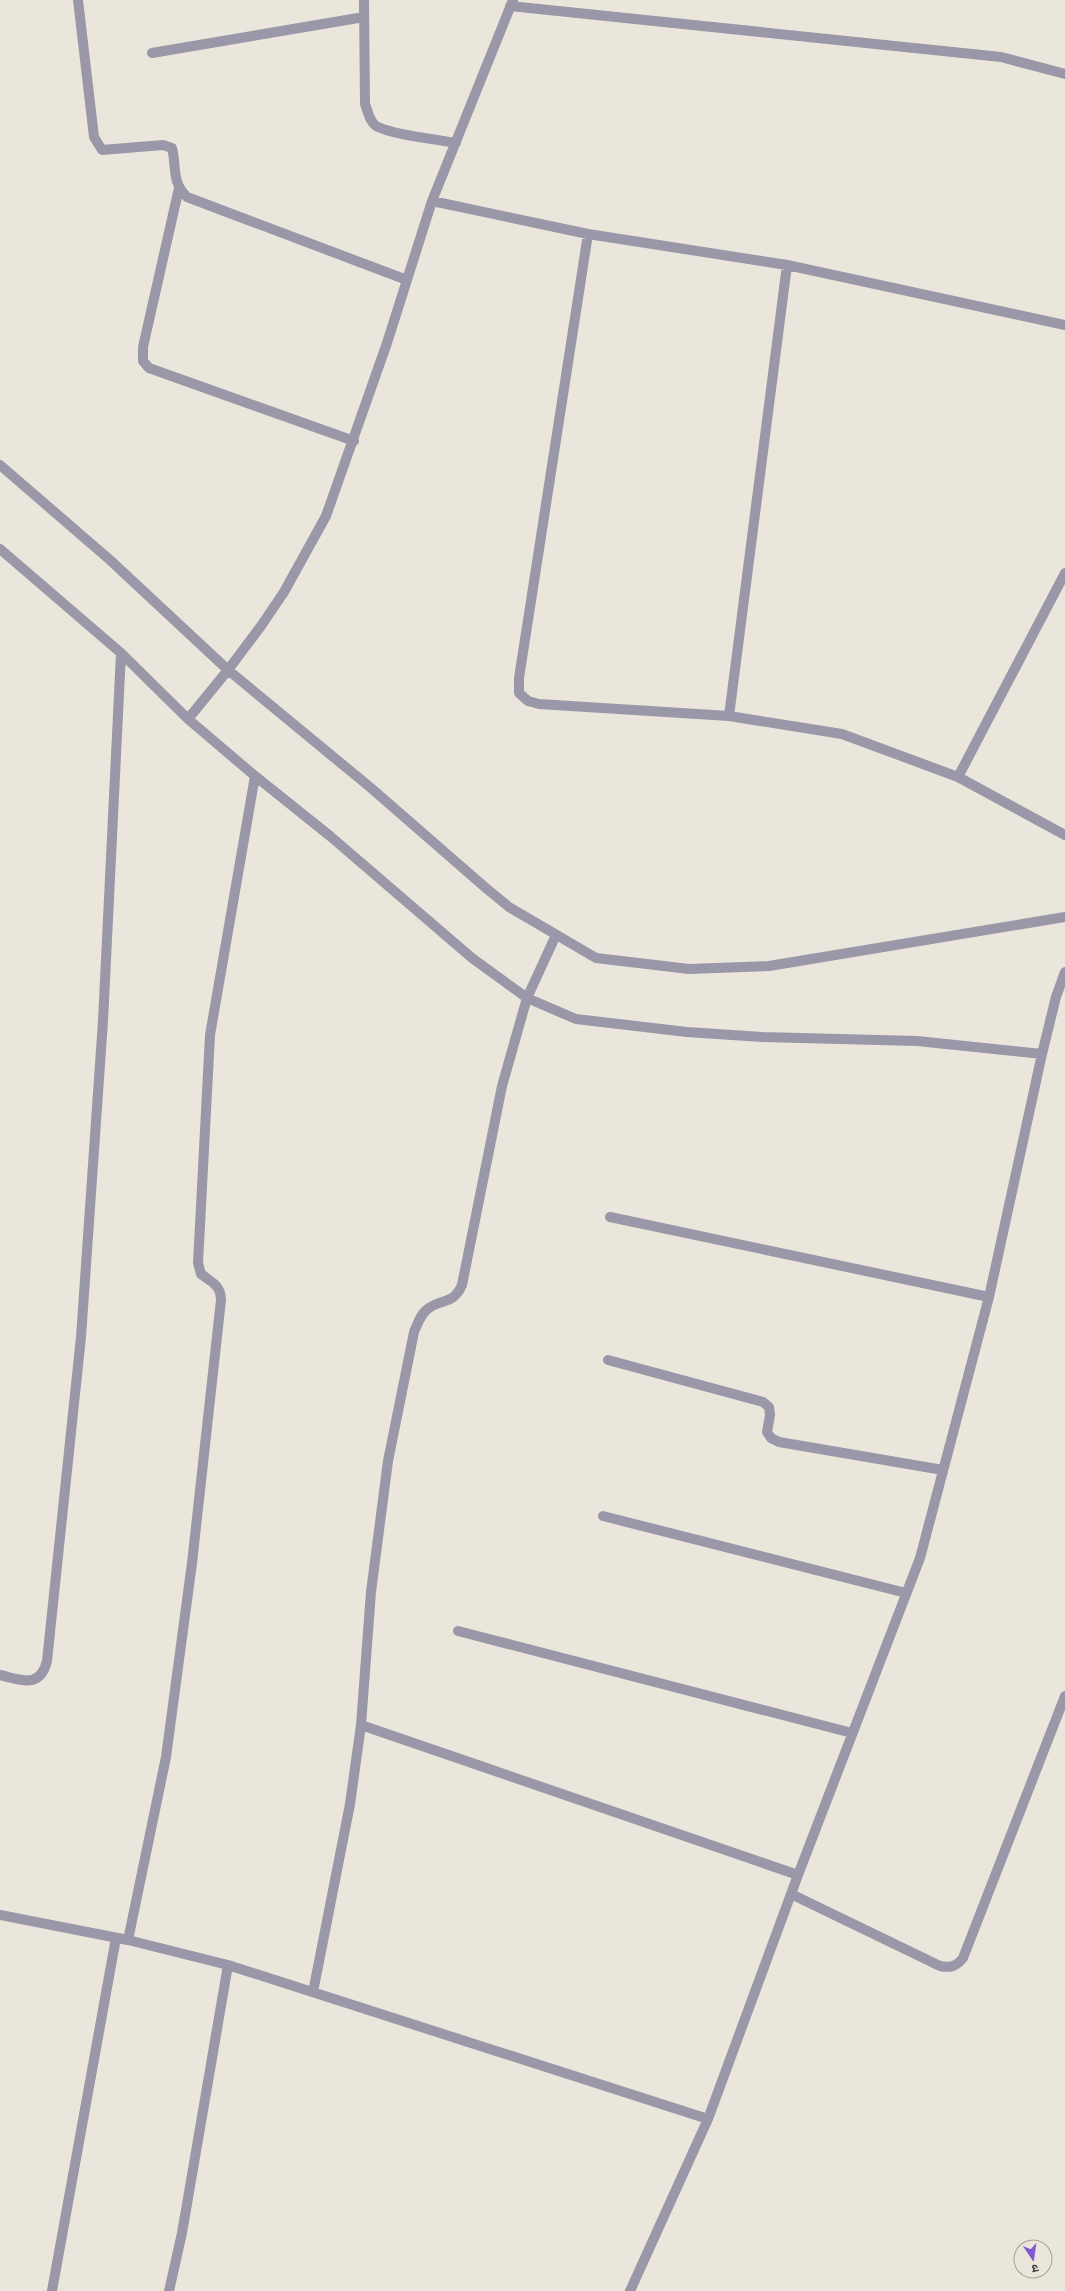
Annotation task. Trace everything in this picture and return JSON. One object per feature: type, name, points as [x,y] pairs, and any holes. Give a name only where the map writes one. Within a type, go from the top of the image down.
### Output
[{"type":"street","points":[[78,0],[94,137],[98,146],[102,150],[163,146],[172,148],[175,159],[175,177],[179,188],[187,197],[407,280]]},
{"type":"street","points":[[364,0],[365,104],[369,117],[375,125],[387,130],[456,143]]},
{"type":"street","points":[[188,718],[228,670],[249,640],[261,626],[284,592],[326,516],[354,441],[432,201],[512,3],[1001,57],[1065,74]]},
{"type":"street","points":[[152,53],[364,17]]},
{"type":"street","points":[[179,188],[143,347],[143,361],[149,368],[154,370],[354,441]]},
{"type":"street","points":[[432,201],[588,234],[788,265],[1065,325]]},
{"type":"street","points":[[588,234],[519,678],[519,693],[528,701],[540,704],[729,716],[842,734],[958,777],[1065,835]]},
{"type":"street","points":[[729,716],[788,265]]},
{"type":"street","points":[[0,465],[110,560],[228,670],[371,788],[487,888],[509,906],[596,958],[689,969],[761,967],[905,945],[1065,917]]},
{"type":"street","points":[[0,549],[121,653],[188,718],[255,776],[330,836],[472,958],[527,998],[576,1019],[687,1032],[762,1038],[917,1041],[1042,1054]]},
{"type":"street","points":[[958,777],[1065,573]]},
{"type":"street","points":[[0,1675],[29,1681],[38,1679],[44,1672],[47,1661],[81,1329],[103,1021],[121,653]]},
{"type":"street","points":[[128,1940],[166,1757],[192,1563],[221,1300],[221,1291],[217,1284],[201,1274],[198,1263],[210,1035],[255,776]]},
{"type":"street","points":[[313,1992],[350,1804],[361,1725],[371,1592],[388,1461],[414,1332],[421,1316],[430,1307],[453,1298],[462,1285],[502,1086],[527,998],[556,935]]},
{"type":"street","points":[[630,2291],[708,2119],[798,1875],[920,1558],[989,1297],[1042,1054],[1060,997],[1065,972]]},
{"type":"street","points":[[610,1218],[989,1297]]},
{"type":"street","points":[[608,1360],[763,1402],[769,1407],[770,1415],[767,1432],[771,1438],[779,1442],[943,1470]]},
{"type":"street","points":[[603,1516],[906,1593]]},
{"type":"street","points":[[458,1631],[852,1733]]},
{"type":"street","points":[[791,1894],[940,1966],[950,1968],[958,1964],[966,1950],[1065,1696]]},
{"type":"street","points":[[361,1725],[798,1875]]},
{"type":"street","points":[[0,1915],[128,1940],[228,1965],[708,2119]]},
{"type":"street","points":[[52,2291],[116,1938]]},
{"type":"street","points":[[169,2291],[182,2233],[228,1965]]}]
